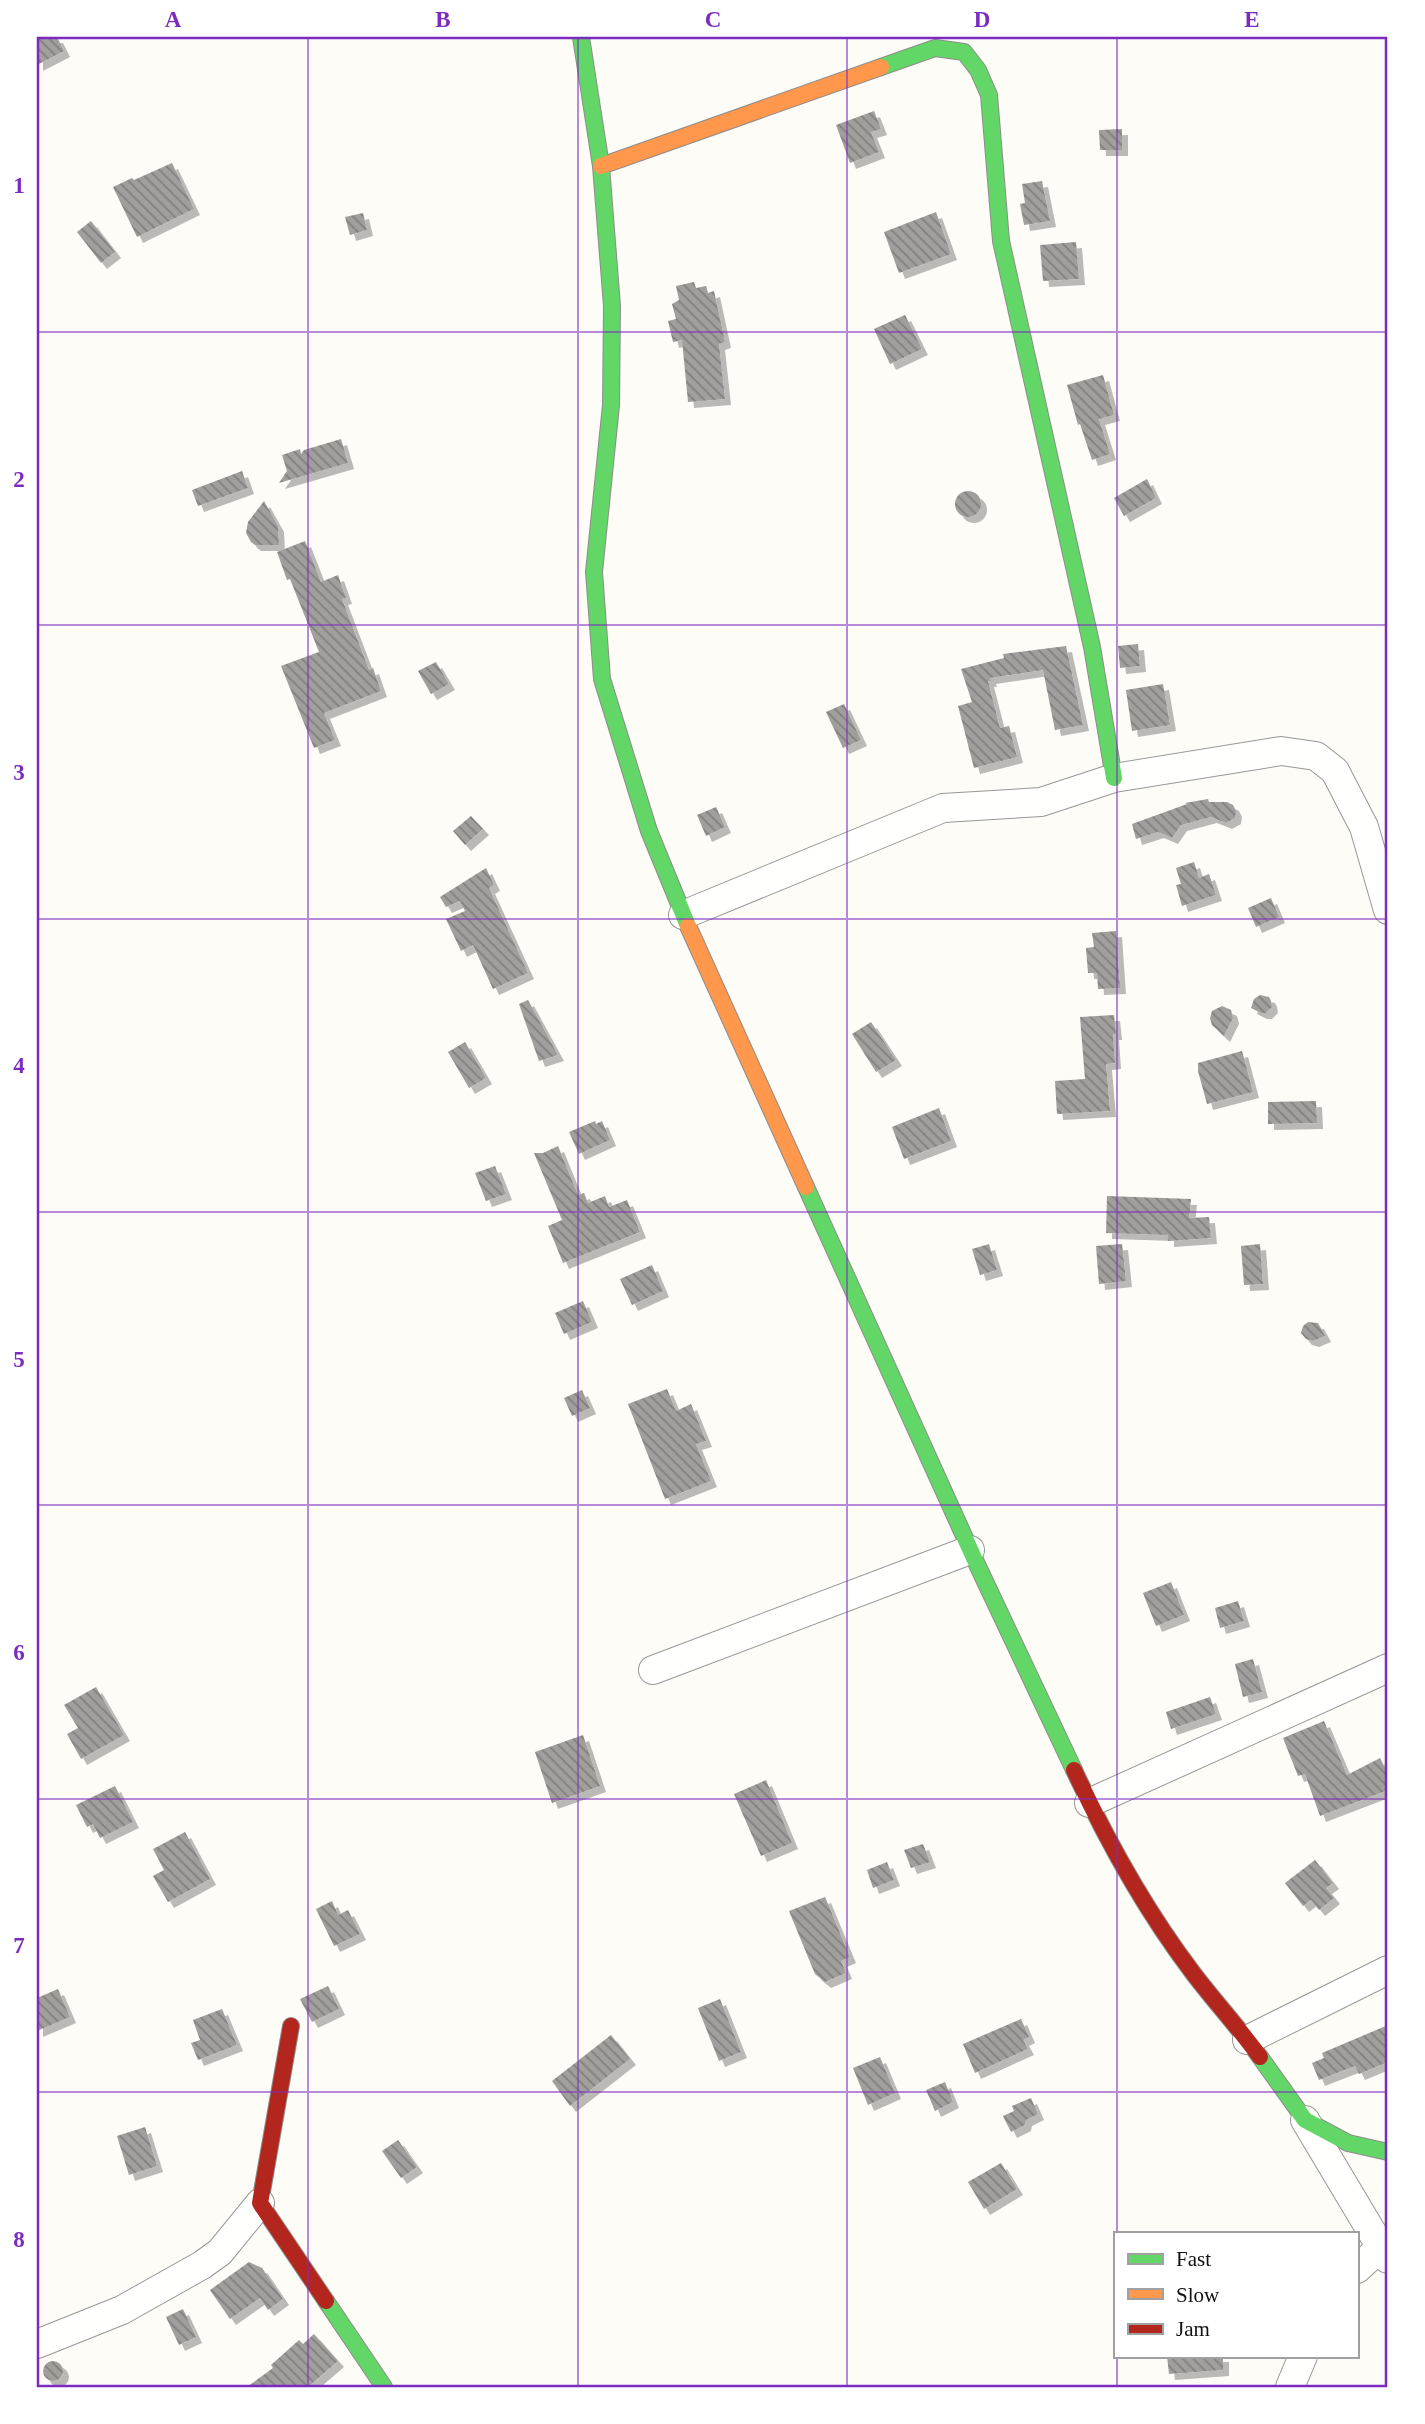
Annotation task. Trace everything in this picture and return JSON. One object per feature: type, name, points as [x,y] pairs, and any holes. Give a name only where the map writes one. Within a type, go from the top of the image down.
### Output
[{"type":"street","points":[[581,37],[601,166],[612,306],[611,405],[594,572],[602,679],[649,831],[683,915],[970,1549],[1089,1803],[1138,1892],[1192,1972],[1247,2040],[1305,2120],[1385,2253],[1358,2268]]},
{"type":"street","points":[[601,166],[935,48],[964,52],[978,70],[989,95],[1001,241],[1092,647],[1114,778]]},
{"type":"street","points":[[683,915],[943,808],[1041,802],[1114,778],[1281,751],[1316,756],[1335,771],[1364,827],[1388,910]]},
{"type":"street","points":[[653,1670],[970,1549]]},
{"type":"street","points":[[1089,1803],[1388,1668]]},
{"type":"street","points":[[1247,2040],[1388,1970]]},
{"type":"street","points":[[37,2344],[122,2311],[202,2265],[220,2252],[260,2203],[291,2026]]},
{"type":"street","points":[[1305,2120],[1348,2143],[1388,2152]]},
{"type":"street","points":[[260,2203],[384,2387]]},
{"type":"street","points":[[1290,2387],[1302,2358]]},
{"type":"building","points":[[37,37],[57,37],[64,51],[37,65]]},
{"type":"building","points":[[874,111],[881,129],[871,132],[879,152],[850,163],[836,125]]},
{"type":"building","points":[[1122,129],[1122,150],[1100,150],[1099,130]]},
{"type":"building","points":[[172,163],[194,209],[137,237],[113,187]]},
{"type":"building","points":[[1042,181],[1050,221],[1024,225],[1020,204],[1025,203],[1022,184]]},
{"type":"building","points":[[936,212],[951,254],[899,273],[884,232]]},
{"type":"building","points":[[363,213],[367,230],[350,235],[345,217]]},
{"type":"building","points":[[91,221],[115,252],[101,263],[77,232]]},
{"type":"building","points":[[1076,242],[1079,279],[1043,281],[1040,245]]},
{"type":"building","points":[[694,282],[696,288],[706,286],[708,293],[714,291],[725,342],[719,344],[725,399],[688,402],[682,340],[673,342],[668,321],[676,319],[672,304],[679,300],[676,286]]},
{"type":"building","points":[[905,315],[922,349],[890,364],[874,329]]},
{"type":"building","points":[[1103,375],[1114,415],[1099,419],[1110,454],[1092,460],[1080,424],[1078,425],[1067,385]]},
{"type":"building","points":[[341,439],[348,463],[279,483],[287,471],[282,455],[300,449],[301,454],[304,450]]},
{"type":"building","points":[[242,471],[248,488],[198,506],[192,490]]},
{"type":"building","points":[[1147,479],[1156,498],[1124,516],[1114,498]]},
{"type":"building","points":[[968,491],[977,495],[981,504],[977,513],[968,517],[959,513],[955,504],[959,495]]},
{"type":"building","points":[[264,501],[278,526],[279,545],[255,545],[246,533],[248,522]]},
{"type":"building","points":[[305,541],[321,582],[338,575],[346,598],[342,599],[369,670],[373,668],[381,691],[324,713],[335,740],[314,748],[281,666],[319,652],[277,552]]},
{"type":"building","points":[[1138,644],[1140,666],[1120,668],[1118,646]]},
{"type":"building","points":[[1066,646],[1083,725],[1055,730],[1043,670],[990,678],[991,681],[988,681],[1000,728],[1009,726],[1017,757],[974,768],[958,706],[972,702],[961,669],[1004,658],[1003,654]]},
{"type":"building","points":[[436,662],[449,684],[431,694],[418,671]]},
{"type":"building","points":[[1163,684],[1170,725],[1132,731],[1126,690]]},
{"type":"building","points":[[844,704],[861,740],[843,748],[826,712]]},
{"type":"building","points":[[1208,799],[1209,802],[1227,802],[1233,805],[1235,818],[1226,823],[1211,817],[1181,825],[1172,838],[1158,832],[1136,839],[1132,824],[1187,804],[1185,803]]},
{"type":"building","points":[[716,807],[725,827],[706,836],[697,815]]},
{"type":"building","points":[[471,816],[483,829],[465,845],[453,831]]},
{"type":"building","points":[[1194,862],[1199,878],[1209,874],[1216,895],[1182,906],[1176,885],[1181,884],[1176,868]]},
{"type":"building","points":[[486,868],[494,885],[489,888],[528,973],[493,989],[473,945],[461,951],[446,919],[465,911],[460,901],[446,907],[440,897]]},
{"type":"building","points":[[1271,898],[1279,917],[1256,927],[1248,908]]},
{"type":"building","points":[[1116,931],[1120,988],[1098,989],[1097,973],[1088,973],[1086,948],[1094,947],[1092,933]]},
{"type":"building","points":[[1260,995],[1269,997],[1271,1001],[1272,1007],[1266,1013],[1251,1008],[1254,999]]},
{"type":"building","points":[[528,1000],[558,1055],[539,1061],[519,1004]]},
{"type":"building","points":[[1222,1006],[1231,1010],[1233,1018],[1224,1036],[1212,1025],[1210,1018],[1212,1011]]},
{"type":"building","points":[[1114,1015],[1115,1063],[1106,1064],[1110,1111],[1057,1114],[1055,1081],[1085,1079],[1080,1017]]},
{"type":"building","points":[[871,1022],[896,1060],[876,1072],[852,1034]]},
{"type":"building","points":[[465,1042],[486,1078],[469,1088],[448,1052]]},
{"type":"building","points":[[1242,1051],[1253,1092],[1207,1104],[1198,1063]]},
{"type":"building","points":[[1316,1101],[1317,1123],[1268,1124],[1268,1102]]},
{"type":"building","points":[[939,1108],[951,1141],[904,1159],[892,1127]]},
{"type":"building","points":[[595,1121],[596,1124],[602,1121],[610,1140],[579,1154],[569,1132]]},
{"type":"building","points":[[558,1146],[578,1195],[584,1193],[588,1203],[605,1196],[609,1207],[627,1200],[640,1232],[563,1263],[548,1226],[562,1220],[534,1153],[543,1153]]},
{"type":"building","points":[[495,1166],[506,1194],[486,1201],[475,1173]]},
{"type":"building","points":[[1107,1196],[1191,1199],[1189,1218],[1209,1217],[1211,1238],[1168,1241],[1168,1235],[1106,1233]]},
{"type":"building","points":[[989,1244],[997,1270],[980,1275],[972,1249]]},
{"type":"building","points":[[1122,1244],[1126,1281],[1099,1284],[1096,1246]]},
{"type":"building","points":[[1260,1244],[1263,1284],[1244,1285],[1241,1246]]},
{"type":"building","points":[[652,1265],[663,1291],[632,1305],[620,1279]]},
{"type":"building","points":[[583,1301],[592,1322],[564,1334],[555,1313]]},
{"type":"building","points":[[1308,1322],[1318,1323],[1325,1336],[1313,1341],[1306,1339],[1301,1333]]},
{"type":"building","points":[[667,1389],[676,1411],[691,1404],[706,1441],[696,1444],[711,1481],[665,1499],[628,1404]]},
{"type":"building","points":[[582,1390],[590,1408],[572,1416],[564,1398]]},
{"type":"building","points":[[1171,1582],[1184,1615],[1156,1626],[1143,1593]]},
{"type":"building","points":[[1238,1601],[1244,1621],[1220,1628],[1215,1608]]},
{"type":"building","points":[[1253,1659],[1262,1692],[1243,1697],[1235,1664]]},
{"type":"building","points":[[96,1687],[124,1735],[81,1759],[67,1734],[78,1728],[64,1705]]},
{"type":"building","points":[[1210,1697],[1216,1714],[1171,1729],[1166,1712]]},
{"type":"building","points":[[1324,1721],[1347,1775],[1380,1758],[1388,1774],[1388,1790],[1320,1816],[1305,1774],[1298,1776],[1283,1738]]},
{"type":"building","points":[[583,1735],[600,1786],[552,1803],[535,1752]]},
{"type":"building","points":[[766,1780],[792,1843],[761,1856],[734,1794]]},
{"type":"building","points":[[115,1786],[133,1822],[100,1838],[93,1824],[87,1827],[76,1805]]},
{"type":"building","points":[[185,1832],[210,1879],[168,1902],[153,1876],[164,1870],[153,1849]]},
{"type":"building","points":[[923,1844],[930,1862],[911,1868],[904,1850]]},
{"type":"building","points":[[1315,1860],[1333,1883],[1326,1888],[1334,1898],[1319,1910],[1311,1900],[1303,1906],[1285,1883]]},
{"type":"building","points":[[887,1862],[894,1880],[873,1888],[867,1870]]},
{"type":"building","points":[[825,1897],[850,1957],[841,1961],[846,1973],[825,1982],[815,1974],[789,1911]]},
{"type":"building","points":[[332,1901],[338,1915],[348,1910],[360,1934],[334,1946],[316,1909]]},
{"type":"building","points":[[328,1986],[339,2009],[312,2022],[300,1999]]},
{"type":"building","points":[[58,1989],[70,2017],[37,2031],[37,1998]]},
{"type":"building","points":[[720,1999],[741,2052],[719,2061],[698,2008]]},
{"type":"building","points":[[222,2009],[237,2045],[198,2060],[191,2043],[200,2040],[193,2020]]},
{"type":"building","points":[[1021,2019],[1029,2037],[1023,2040],[1028,2049],[975,2073],[963,2044]]},
{"type":"building","points":[[1388,2025],[1388,2062],[1359,2074],[1355,2066],[1319,2080],[1312,2063],[1324,2058],[1322,2053]]},
{"type":"building","points":[[611,2035],[630,2059],[570,2106],[552,2081]]},
{"type":"building","points":[[880,2057],[895,2093],[868,2105],[853,2068]]},
{"type":"building","points":[[945,2082],[953,2102],[935,2111],[926,2090]]},
{"type":"building","points":[[1031,2098],[1038,2114],[1011,2132],[1003,2116],[1014,2111],[1012,2106]]},
{"type":"building","points":[[145,2127],[157,2166],[129,2175],[117,2136]]},
{"type":"building","points":[[398,2140],[417,2167],[401,2178],[382,2151]]},
{"type":"building","points":[[1001,2163],[1017,2189],[984,2209],[968,2182]]},
{"type":"building","points":[[249,2262],[262,2268],[283,2299],[268,2310],[260,2298],[230,2319],[210,2290]]},
{"type":"building","points":[[183,2309],[196,2337],[179,2345],[166,2317]]},
{"type":"building","points":[[314,2334],[338,2361],[308,2387],[247,2387],[273,2368],[271,2365],[299,2340],[303,2344]]},
{"type":"building","points":[[1167,2358],[1223,2358],[1223,2370],[1169,2374]]},
{"type":"building","points":[[53,2361],[60,2364],[63,2371],[60,2378],[53,2381],[46,2378],[43,2371],[46,2364]]},
{"type":"traffic: fast","points":[[581,37],[601,166],[612,306],[611,405],[594,572],[602,679],[649,831],[688,926]]},
{"type":"traffic: fast","points":[[881,67],[935,48],[964,52],[978,70],[989,95],[1001,241],[1092,647],[1114,778]]},
{"type":"traffic: fast","points":[[806,1187],[974,1558],[1074,1770]]},
{"type":"traffic: fast","points":[[1260,2057],[1305,2120],[1348,2143],[1388,2152]]},
{"type":"traffic: fast","points":[[326,2301],[384,2387]]},
{"type":"traffic: slow","points":[[601,166],[881,67]]},
{"type":"traffic: slow","points":[[688,926],[806,1187]]},
{"type":"traffic: jam","points":[[1074,1770],[1114,1849],[1159,1925],[1193,1973],[1260,2057]]},
{"type":"traffic: jam","points":[[291,2026],[260,2203],[326,2301]]}]
